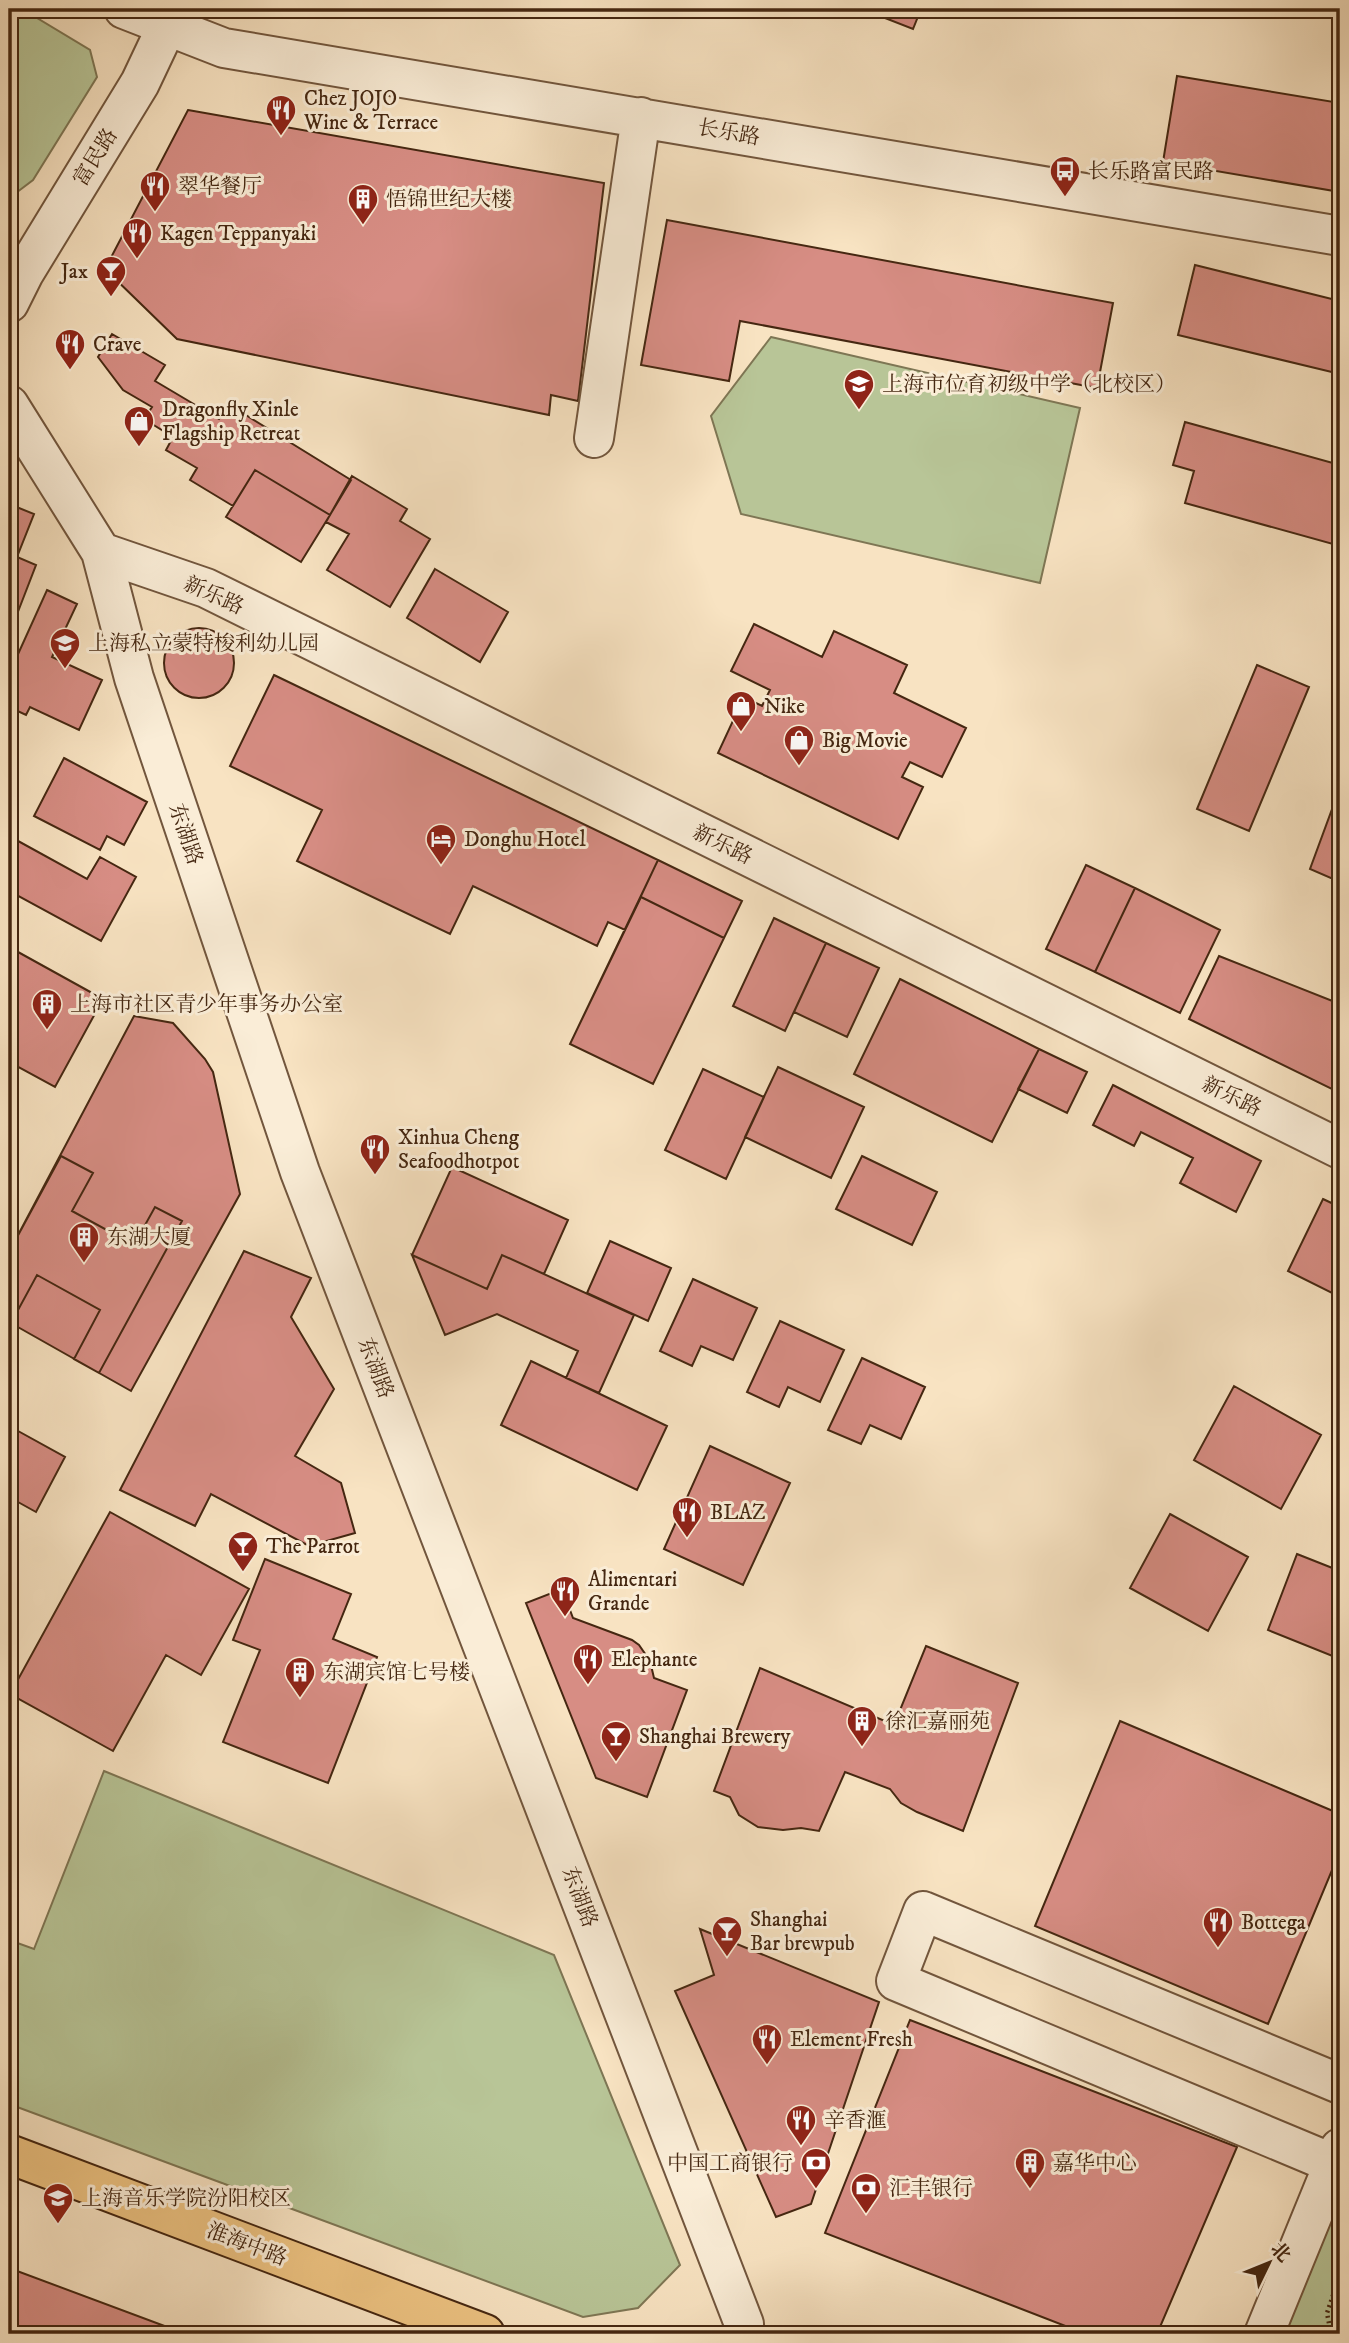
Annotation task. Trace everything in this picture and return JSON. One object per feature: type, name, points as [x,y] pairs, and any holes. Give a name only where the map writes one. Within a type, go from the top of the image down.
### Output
[{"type":"main road","name":"淮海中路","points":[[9,2154],[485,2334]]},
{"type":"street","name":"长乐路","points":[[124,9],[171,17],[224,48],[1340,236]]},
{"type":"street","name":"富民路","points":[[9,303],[24,273],[140,83],[171,17]]},
{"type":"street","points":[[594,439],[641,117]]},
{"type":"street","name":"东湖路","points":[[9,405],[101,552],[134,678],[300,1172],[744,2324],[741,2334]]},
{"type":"street","name":"新乐路","points":[[101,552],[206,588],[1340,1149]]},
{"type":"street","points":[[1264,2334],[1337,2156],[896,1981],[923,1911],[1340,2084]]},
{"type":"path","points":[[1331,2334],[1327,2314],[1340,2275]]},
{"type":"green space","points":[[9,9],[22,9],[90,50],[97,77],[33,180],[12,196],[9,195]]},
{"type":"green space","points":[[771,337],[1080,408],[1040,583],[741,514],[711,416]]},
{"type":"green space","points":[[104,1771],[554,1955],[680,2265],[638,2308],[583,2317],[9,2104],[9,1940],[34,1949]]},
{"type":"green space","points":[[1340,2174],[1340,2334],[1280,2334]]},
{"type":"building","points":[[862,9],[921,9],[913,29]]},
{"type":"building","points":[[1177,76],[1340,103],[1340,192],[1163,162]]},
{"type":"building","name":"悟锦世纪大楼","points":[[188,110],[604,183],[578,401],[551,395],[549,415],[177,339],[105,269]]},
{"type":"building","points":[[667,220],[1113,303],[1097,388],[740,321],[729,381],[641,365]]},
{"type":"building","points":[[1195,265],[1340,301],[1340,374],[1178,335]]},
{"type":"building","points":[[112,334],[165,365],[155,381],[219,419],[228,404],[351,480],[330,515],[255,470],[233,506],[190,480],[197,468],[166,450],[173,437],[144,419],[152,407],[123,390],[98,357]]},
{"type":"building","points":[[1185,422],[1340,465],[1340,546],[1185,503],[1194,471],[1173,465]]},
{"type":"building","points":[[255,470],[330,515],[301,562],[226,517]]},
{"type":"building","points":[[352,476],[407,509],[400,521],[430,539],[390,607],[327,570],[349,534],[326,522]]},
{"type":"building","points":[[9,504],[34,514],[17,557],[36,565],[9,635]]},
{"type":"building","points":[[435,569],[508,612],[480,662],[407,618]]},
{"type":"building","points":[[47,590],[77,604],[52,657],[102,680],[79,730],[30,707],[26,715],[9,707],[9,674]]},
{"type":"building","points":[[754,624],[822,657],[834,631],[907,665],[894,693],[966,728],[942,777],[910,762],[902,777],[923,787],[898,839],[718,753],[744,697],[762,706],[770,690],[731,671]]},
{"type":"building","points":[[199,628],[224,638],[234,663],[224,688],[199,698],[174,688],[164,663],[174,638]]},
{"type":"building","points":[[1257,665],[1309,687],[1249,831],[1197,809]]},
{"type":"building","points":[[274,675],[658,860],[625,930],[608,922],[597,946],[473,886],[450,934],[297,861],[322,810],[230,766]]},
{"type":"building","points":[[64,758],[147,802],[124,845],[107,836],[100,850],[34,816]]},
{"type":"building","points":[[1338,793],[1340,794],[1340,882],[1310,869]]},
{"type":"building","points":[[9,836],[87,879],[100,857],[136,877],[101,941],[9,891]]},
{"type":"building","points":[[658,860],[742,901],[653,1084],[570,1044]]},
{"type":"building","points":[[1086,865],[1135,888],[1095,972],[1046,949]]},
{"type":"building","points":[[1135,888],[1220,930],[1180,1013],[1095,972]]},
{"type":"building","points":[[641,897],[724,938],[653,1084],[570,1044]]},
{"type":"building","points":[[774,918],[826,943],[785,1031],[733,1006]]},
{"type":"building","points":[[826,943],[879,968],[847,1037],[794,1012]]},
{"type":"building","name":"上海市社区青少年事务办公室","points":[[9,947],[103,999],[55,1087],[9,1062]]},
{"type":"building","points":[[1219,956],[1340,1004],[1340,1093],[1189,1019]]},
{"type":"building","points":[[900,979],[1039,1049],[992,1142],[854,1074]]},
{"type":"building","points":[[134,1016],[173,1023],[213,1072],[240,1194],[131,1391],[9,1322],[9,1252]]},
{"type":"building","points":[[1039,1049],[1087,1072],[1067,1113],[1018,1089]]},
{"type":"building","points":[[778,1067],[864,1107],[831,1178],[745,1137]]},
{"type":"building","points":[[703,1069],[764,1097],[726,1179],[665,1150]]},
{"type":"building","points":[[1113,1085],[1261,1161],[1236,1212],[1180,1183],[1193,1158],[1141,1132],[1134,1146],[1093,1125]]},
{"type":"building","name":"东湖大厦","points":[[61,1156],[93,1173],[72,1211],[134,1245],[155,1207],[182,1221],[99,1373],[74,1359],[100,1310],[37,1275],[11,1323],[9,1322],[9,1252]]},
{"type":"building","points":[[862,1156],[937,1192],[912,1245],[836,1209]]},
{"type":"building","points":[[452,1167],[568,1220],[544,1274],[502,1255],[487,1289],[412,1255]]},
{"type":"building","points":[[1323,1199],[1340,1207],[1340,1297],[1288,1271]]},
{"type":"building","points":[[610,1241],[671,1268],[648,1321],[587,1293]]},
{"type":"building","points":[[244,1251],[311,1278],[291,1317],[334,1389],[295,1456],[341,1483],[355,1533],[309,1546],[211,1494],[195,1526],[120,1490]]},
{"type":"building","points":[[412,1255],[487,1289],[502,1255],[634,1315],[599,1393],[566,1378],[578,1351],[497,1314],[445,1335]]},
{"type":"building","points":[[693,1279],[757,1308],[733,1360],[701,1346],[692,1366],[660,1351]]},
{"type":"building","points":[[780,1321],[844,1350],[820,1402],[788,1387],[779,1407],[747,1392]]},
{"type":"building","points":[[862,1358],[925,1387],[901,1439],[870,1425],[861,1444],[828,1430]]},
{"type":"building","points":[[531,1361],[667,1426],[637,1490],[501,1425]]},
{"type":"building","points":[[1234,1386],[1321,1435],[1281,1509],[1194,1460]]},
{"type":"building","points":[[9,1426],[65,1457],[36,1512],[9,1497]]},
{"type":"building","points":[[710,1446],[790,1483],[743,1585],[664,1549]]},
{"type":"building","points":[[110,1512],[249,1589],[201,1675],[166,1655],[113,1751],[10,1694]]},
{"type":"building","points":[[1170,1514],[1248,1557],[1208,1631],[1130,1588]]},
{"type":"building","points":[[1297,1554],[1340,1571],[1340,1659],[1268,1630]]},
{"type":"building","name":"东湖宾馆七号楼","points":[[265,1559],[351,1594],[333,1639],[377,1657],[328,1783],[223,1742],[260,1650],[233,1640]]},
{"type":"building","points":[[562,1589],[573,1618],[632,1640],[650,1661],[654,1678],[687,1690],[647,1797],[596,1778],[526,1603]]},
{"type":"building","name":"徐汇嘉丽苑","points":[[926,1646],[1018,1683],[963,1831],[901,1803],[890,1789],[845,1772],[819,1831],[758,1827],[739,1815],[730,1797],[714,1791],[760,1668],[894,1725]]},
{"type":"building","points":[[1120,1721],[1340,1814],[1340,1851],[1268,2024],[1035,1926]]},
{"type":"building","points":[[700,1929],[879,2002],[811,2204],[776,2217],[675,1991],[714,1975]]},
{"type":"building","name":"嘉华中心","points":[[910,2020],[1237,2147],[1157,2334],[1086,2334],[825,2233]]},
{"type":"building","points":[[9,2268],[186,2334],[9,2334]]},
{"type":"place","name":"Chez JOJO Wine & Terrace","points":[[281,137]]},
{"type":"place","name":"长乐路富民路","points":[[1065,198]]},
{"type":"place","name":"翠华餐厅","points":[[155,213]]},
{"type":"place","name":"悟锦世纪大楼","points":[[363,226]]},
{"type":"place","name":"Kagen Teppanyaki","points":[[137,260]]},
{"type":"place","name":"Jax","points":[[111,298]]},
{"type":"place","name":"Crave","points":[[70,371]]},
{"type":"place","name":"上海市位育初级中学（北校区）","points":[[859,411]]},
{"type":"place","name":"Dragonfly Xinle Flagship Retreat","points":[[139,448]]},
{"type":"place","name":"上海私立蒙特梭利幼儿园","points":[[65,670]]},
{"type":"place","name":"Nike","points":[[741,733]]},
{"type":"place","name":"Big Movie","points":[[799,767]]},
{"type":"place","name":"Donghu Hotel","points":[[441,866]]},
{"type":"place","name":"上海市社区青少年事务办公室","points":[[47,1031]]},
{"type":"place","name":"Xinhua Cheng Seafoodhotpot","points":[[375,1176]]},
{"type":"place","name":"东湖大厦","points":[[84,1264]]},
{"type":"place","name":"BLAZ","points":[[687,1539]]},
{"type":"place","name":"The Parrot","points":[[243,1573]]},
{"type":"place","name":"Alimentari Grande","points":[[565,1618]]},
{"type":"place","name":"Elephante","points":[[588,1686]]},
{"type":"place","name":"东湖宾馆七号楼","points":[[300,1699]]},
{"type":"place","name":"徐汇嘉丽苑","points":[[862,1748]]},
{"type":"place","name":"Shanghai Brewery","points":[[616,1763]]},
{"type":"place","name":"Bottega","points":[[1218,1949]]},
{"type":"place","name":"Shanghai Bar brewpub","points":[[727,1958]]},
{"type":"place","name":"Element Fresh","points":[[767,2066]]},
{"type":"place","name":"辛香滙","points":[[801,2147]]},
{"type":"place","name":"中国工商银行","points":[[816,2190]]},
{"type":"place","name":"嘉华中心","points":[[1030,2190]]},
{"type":"place","name":"汇丰银行","points":[[866,2215]]},
{"type":"place","name":"上海音乐学院汾阳校区","points":[[58,2225]]}]
